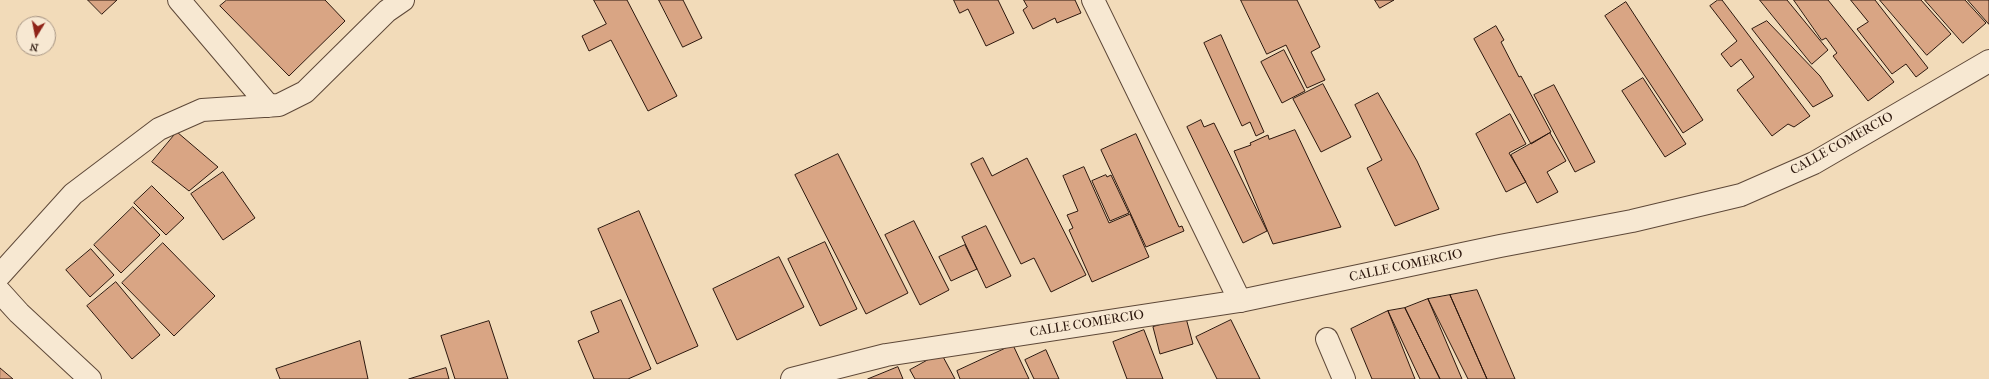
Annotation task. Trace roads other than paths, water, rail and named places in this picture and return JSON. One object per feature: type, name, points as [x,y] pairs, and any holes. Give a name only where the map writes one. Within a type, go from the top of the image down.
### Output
[{"type":"street","points":[[179,0],[269,106]]},
{"type":"street","points":[[0,275],[73,194],[159,129],[202,110],[279,105],[305,92],[387,11],[404,0]]},
{"type":"street","points":[[1093,0],[1240,301]]},
{"type":"street","name":"CALLE COMERCIO","points":[[792,379],[886,355],[1240,301],[1500,246],[1639,219],[1741,195],[1814,162],[1989,60]]},
{"type":"street","points":[[0,292],[19,313],[90,379]]},
{"type":"street","points":[[1326,339],[1344,379]]}]
